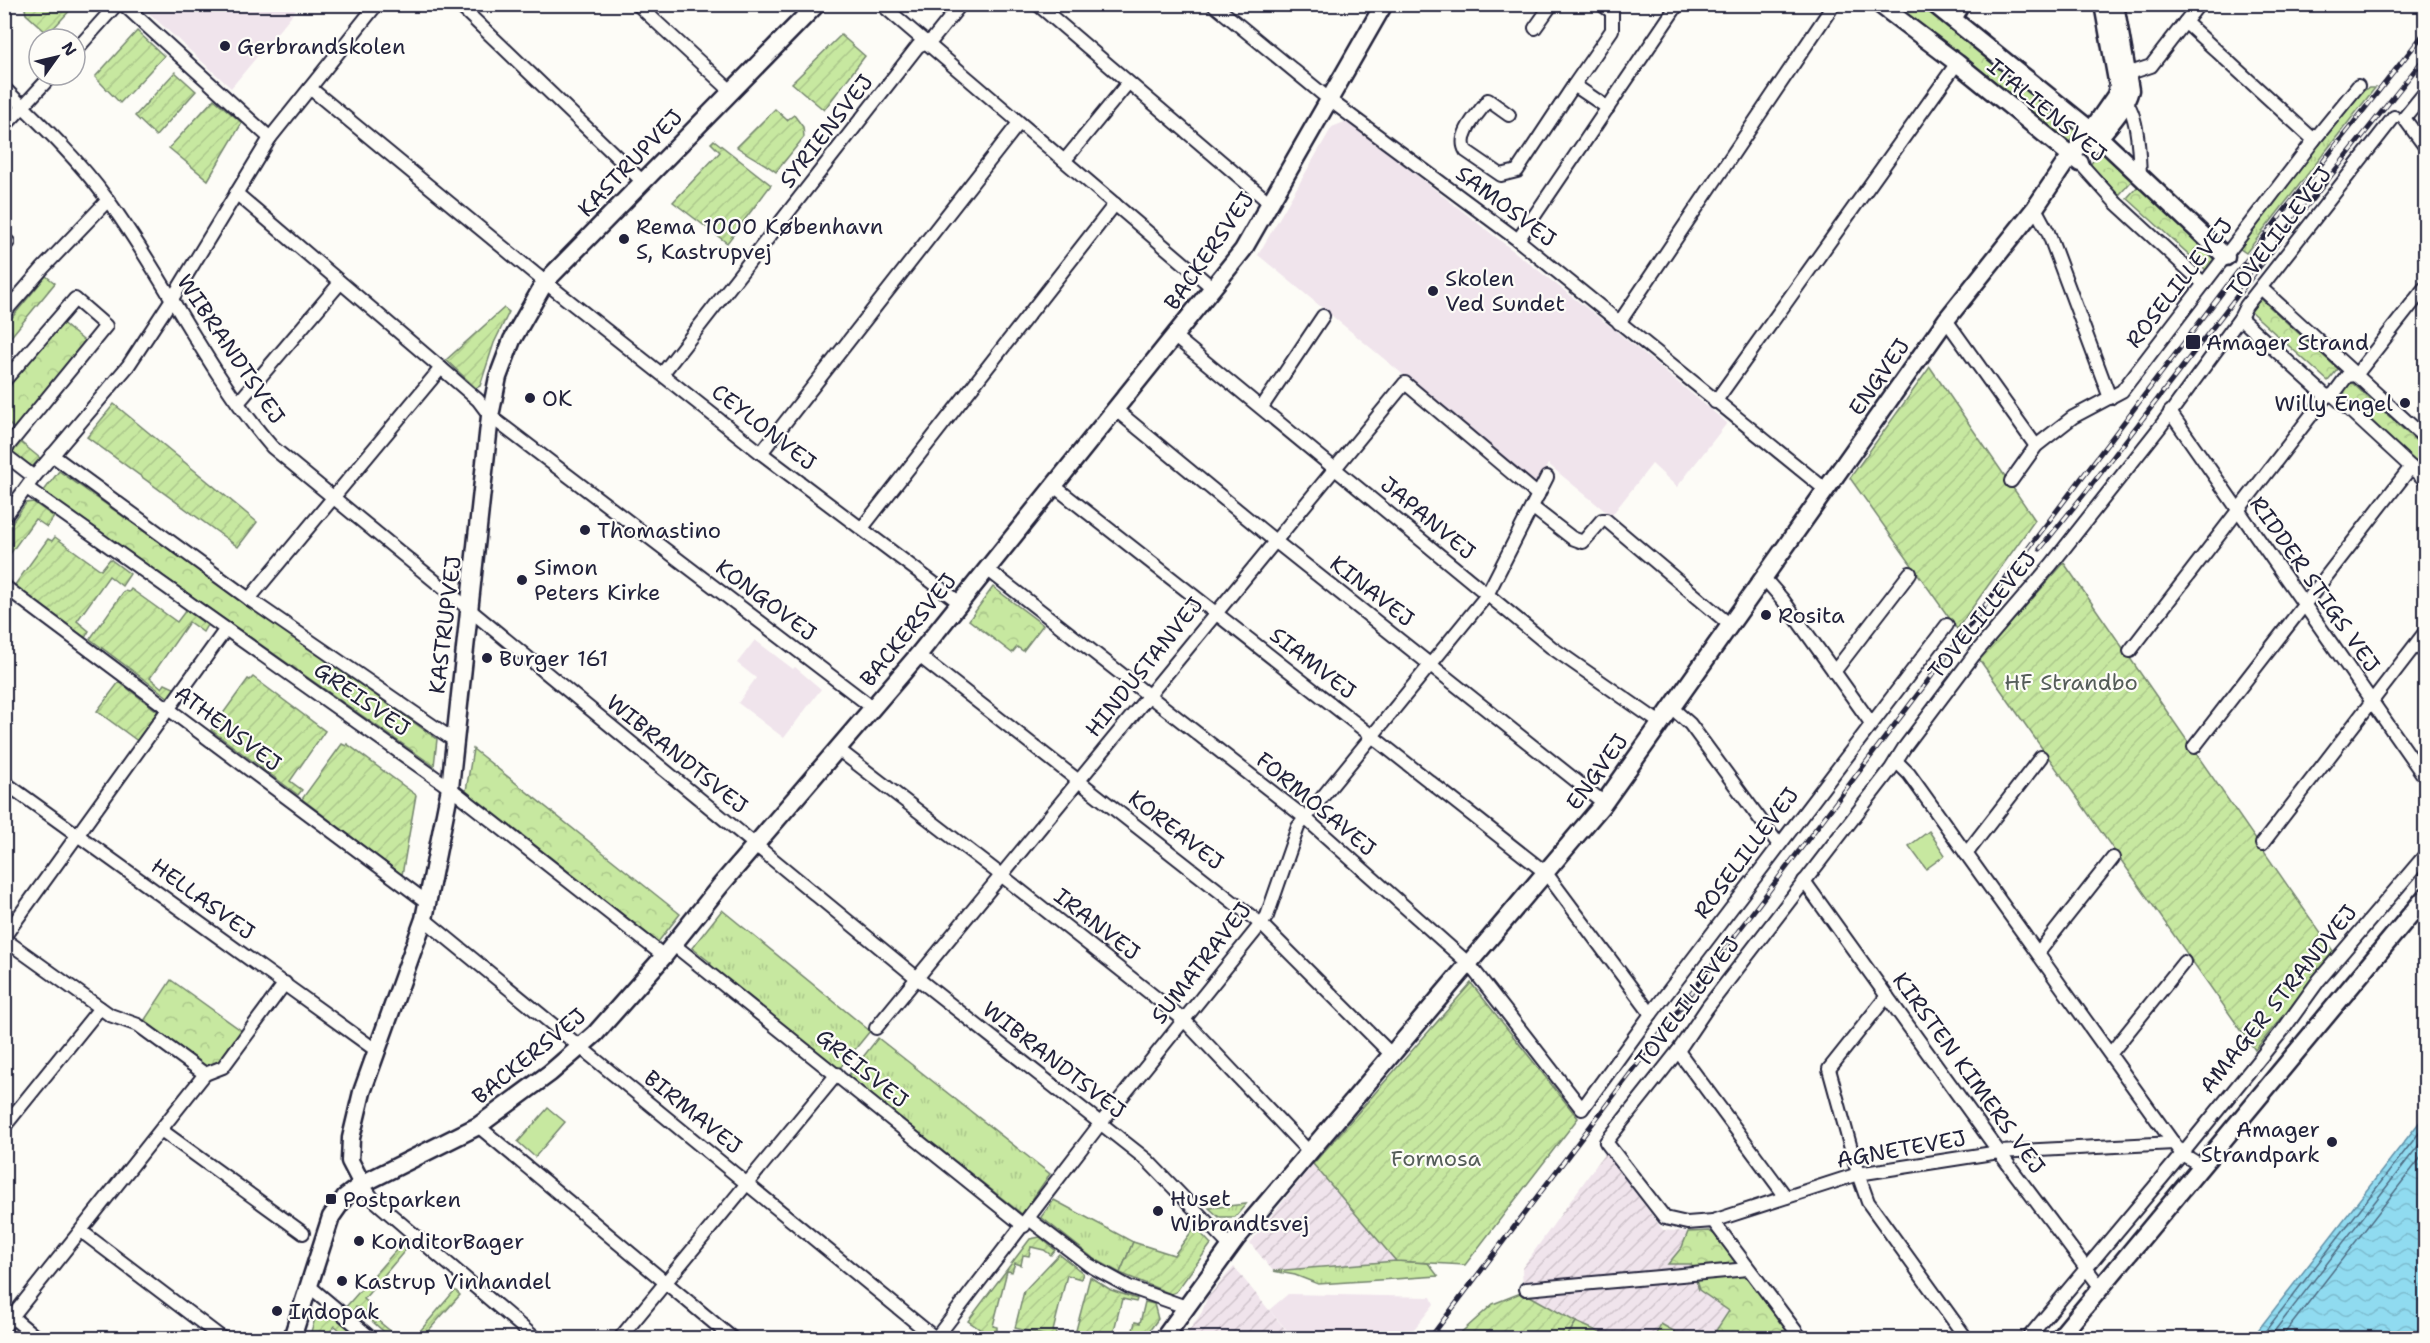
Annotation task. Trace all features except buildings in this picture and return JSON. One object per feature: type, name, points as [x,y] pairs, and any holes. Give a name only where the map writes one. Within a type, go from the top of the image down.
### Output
[{"type":"street","points":[[87,38],[117,4]]},
{"type":"street","points":[[123,4],[270,138]]},
{"type":"street","points":[[4,518],[34,477],[128,366],[172,299],[270,138],[377,4]]},
{"type":"street","points":[[458,4],[643,182]]},
{"type":"street","points":[[637,4],[732,91]]},
{"type":"street","points":[[881,4],[1214,289]]},
{"type":"street","name":"SYRIENSVEJ","points":[[662,374],[918,46],[933,39],[961,4]]},
{"type":"street","points":[[1037,4],[1271,204]]},
{"type":"street","name":"SAMOSVEJ","points":[[1213,4],[1331,100],[1518,240],[1826,490]]},
{"type":"street","name":"BACKERSVEJ","points":[[362,1184],[478,1126],[581,1048],[669,951],[720,886],[757,846],[918,655],[1214,289],[1243,250],[1271,204],[1384,4]]},
{"type":"street","points":[[1536,28],[1552,4]]},
{"type":"street","points":[[1509,115],[1488,100],[1464,135],[1463,147],[1466,151],[1501,175],[1517,171],[1612,30],[1612,12],[1601,4]]},
{"type":"street","points":[[1518,240],[1678,4]]},
{"type":"street","points":[[1619,323],[1834,4]]},
{"type":"street","name":"ITALIENSVEJ","points":[[1879,4],[1957,63],[2075,159],[2116,203],[2204,284]]},
{"type":"street","name":"ITALIENSVEJ","points":[[1934,4],[2095,134],[2226,257]]},
{"type":"street","points":[[1954,21],[1964,4]]},
{"type":"street","points":[[2103,4],[2123,76]]},
{"type":"street","points":[[2115,4],[2123,76],[2122,98],[2132,112],[2139,149],[2140,176]]},
{"type":"street","points":[[2123,76],[2151,66],[2199,4]]},
{"type":"street","name":"KASTRUPVEJ","points":[[362,1184],[350,1161],[351,1138],[362,1092],[426,911],[450,788],[490,416],[498,378],[512,340],[545,282],[812,6]]},
{"type":"street","points":[[2185,22],[2314,140]]},
{"type":"street","points":[[1715,402],[1957,63]]},
{"type":"street","points":[[1065,160],[1128,83]]},
{"type":"street","points":[[1574,85],[1608,108]]},
{"type":"street","name":"ROSELILLEVEJ","points":[[2011,481],[2036,446],[2073,417],[2122,391],[2358,86]]},
{"type":"street","points":[[4,127],[41,87]]},
{"type":"street","name":"WIBRANDTSVEJ","points":[[4,88],[61,144],[108,200],[238,404],[272,447],[917,978],[1147,1160],[1230,1246]]},
{"type":"street","name":"CEYLONVEJ","points":[[310,88],[545,282],[761,453],[960,603]]},
{"type":"street","name":"TOVELILLEVEJ","points":[[1665,1218],[1606,1142],[1678,1051],[1690,1031],[1897,762],[1904,748],[1974,654],[2051,565],[2170,412],[2240,318],[2246,306],[2399,118],[2426,91]]},
{"type":"street","name":"ENGVEJ","points":[[1164,1338],[1230,1246],[1604,803],[1946,320],[2122,98]]},
{"type":"street","points":[[2399,118],[2424,143]]},
{"type":"street","points":[[761,453],[1019,123]]},
{"type":"street","name":"KONGOVEJ","points":[[236,194],[478,400],[490,416],[873,708]]},
{"type":"street","points":[[4,313],[108,200]]},
{"type":"street","points":[[861,528],[1115,204]]},
{"type":"street","points":[[2035,208],[2048,232],[2110,398]]},
{"type":"street","points":[[4,239],[8,242],[4,246]]},
{"type":"street","points":[[238,404],[340,283]]},
{"type":"street","points":[[2130,651],[2329,395],[2348,376],[2356,375],[2426,286]]},
{"type":"street","points":[[2261,288],[2426,439]]},
{"type":"street","points":[[4,381],[75,299],[106,326],[4,453],[34,477]]},
{"type":"street","points":[[1262,407],[1323,316]]},
{"type":"street","points":[[2240,318],[2426,481]]},
{"type":"street","points":[[1946,320],[2036,446]]},
{"type":"street","name":"JAPANVEJ","points":[[1175,337],[1551,647],[1660,723]]},
{"type":"street","points":[[249,599],[441,368]]},
{"type":"street","name":"HINDUSTANVEJ","points":[[876,1028],[1405,383],[1538,495]]},
{"type":"street","name":"KINAVEJ","points":[[1116,410],[1275,541],[1604,803]]},
{"type":"street","name":"RIDDER STIGS VEJ","points":[[2170,412],[2426,779]]},
{"type":"street","name":"GREISVEJ","points":[[52,455],[249,599],[455,741]]},
{"type":"street","points":[[2194,747],[2411,467]]},
{"type":"street","name":"SUMATRAVEJ","points":[[935,1338],[1100,1124],[1267,916],[1298,827],[1304,817],[1487,594],[1547,477]]},
{"type":"street","name":"SIAMVEJ","points":[[1054,486],[1546,873],[1651,1014]]},
{"type":"street","name":"GREISVEJ","points":[[27,488],[450,788],[837,1074],[1026,1222],[1089,1265],[1129,1287],[1186,1307]]},
{"type":"street","points":[[1532,507],[1572,538],[1583,542],[1602,520],[1606,520],[1730,625]]},
{"type":"street","name":"FORMOSAVEJ","points":[[987,568],[1304,817],[1469,964],[1582,1109]]},
{"type":"street","points":[[1834,672],[1910,573]]},
{"type":"street","points":[[1763,577],[1783,600],[1871,723]]},
{"type":"street","name":"ATHENSVEJ","points":[[4,586],[168,710],[426,911]]},
{"type":"street","name":"ROSELILLEVEJ","points":[[1582,1109],[1651,1014],[1947,625]]},
{"type":"street","points":[[205,1074],[138,1025],[110,1015],[4,938],[226,629]]},
{"type":"street","points":[[2262,844],[2426,631]]},
{"type":"street","name":"KOREAVEJ","points":[[918,655],[1261,924],[1392,1055]]},
{"type":"street","points":[[1671,708],[1690,723],[1779,845]]},
{"type":"street","name":"IRANVEJ","points":[[839,750],[1184,1020],[1309,1152]]},
{"type":"street","points":[[1966,854],[2041,757]]},
{"type":"street","points":[[1897,762],[1909,774],[2182,1154],[2202,1166]]},
{"type":"street","name":"HELLASVEJ","points":[[4,782],[377,1051]]},
{"type":"street","name":"AMAGER STRANDVEJ","points":[[2028,1338],[2283,1030],[2319,980],[2426,854]]},
{"type":"street","points":[[2038,953],[2113,858]]},
{"type":"street","name":"KIRSTEN KIMERS VEJ","points":[[1804,881],[1999,1152],[2101,1288]]},
{"type":"street","name":"AMAGER STRANDVEJ","points":[[2059,1338],[2426,896]]},
{"type":"street","name":"BIRMAVEJ","points":[[426,911],[581,1048],[935,1338]]},
{"type":"street","points":[[2111,1053],[2184,962]]},
{"type":"street","points":[[38,1338],[8,1322],[205,1074],[223,1067],[285,983]]},
{"type":"street","points":[[1887,996],[1829,1069],[1868,1202],[1966,1338]]},
{"type":"street","points":[[4,1128],[100,1008]]},
{"type":"street","points":[[1678,1051],[1786,1197]]},
{"type":"street","points":[[620,1338],[837,1074]]},
{"type":"street","points":[[478,1126],[732,1338]]},
{"type":"street","points":[[161,1130],[303,1233]]},
{"type":"street","name":"AGNETEVEJ","points":[[1665,1218],[1688,1223],[1713,1221],[1858,1174],[1999,1152],[2174,1143]]},
{"type":"street","points":[[292,1338],[331,1217],[345,1197],[362,1184],[374,1200],[535,1338]]},
{"type":"street","points":[[1713,1221],[1800,1338]]},
{"type":"street","points":[[81,1231],[222,1338]]},
{"type":"street","points":[[1526,1289],[1748,1269]]},
{"type":"street","points":[[309,1286],[371,1338]]},
{"type":"shaded area","name":"Gerbrandskolen","points":[[140,5],[300,5],[231,88]]},
{"type":"shaded area","name":"Skolen Ved Sundet","points":[[1347,121],[1611,327],[1727,423],[1677,487],[1652,464],[1611,516],[1548,464],[1537,485],[1258,255],[1332,127]]},
{"type":"shaded area","points":[[755,640],[793,669],[795,667],[821,689],[784,738],[738,703],[756,678],[737,663]]},
{"type":"shaded area","points":[[1605,1153],[1663,1230],[1688,1232],[1682,1247],[1668,1264],[1691,1263],[1699,1290],[1729,1310],[1710,1338],[1686,1338],[1660,1324],[1653,1338],[1613,1338],[1575,1323],[1523,1293],[1522,1268]]},
{"type":"shaded area","points":[[1313,1164],[1396,1261],[1273,1271],[1250,1243]]},
{"type":"shaded area","points":[[1234,1267],[1293,1338],[1184,1338],[1202,1312],[1207,1298]]},
{"type":"shaded area","points":[[1288,1294],[1431,1297],[1434,1304],[1407,1338],[1294,1338],[1269,1310]]},
{"type":"green space","points":[[29,4],[75,5],[55,27],[40,27],[26,14],[25,9]]},
{"type":"green space","points":[[1893,5],[1922,5],[2079,132],[2069,144]]},
{"type":"green space","points":[[137,31],[164,56],[120,103],[95,77]]},
{"type":"green space","points":[[841,35],[865,56],[824,110],[792,83]]},
{"type":"green space","points":[[175,72],[196,91],[156,136],[135,116]]},
{"type":"green space","points":[[2375,88],[2246,253],[2236,246],[2345,109],[2362,91]]},
{"type":"green space","points":[[214,99],[242,123],[208,180],[169,148]]},
{"type":"green space","points":[[775,109],[787,120],[794,115],[803,127],[804,137],[776,172],[737,147]]},
{"type":"green space","points":[[714,140],[771,185],[727,243],[673,202],[720,152],[711,143]]},
{"type":"green space","points":[[2103,147],[2136,176],[2120,194],[2114,196],[2090,165]]},
{"type":"green space","points":[[2139,185],[2217,257],[2207,271],[2127,198]]},
{"type":"green space","points":[[46,276],[55,283],[5,344],[5,326]]},
{"type":"green space","points":[[2261,299],[2338,369],[2328,381],[2250,311]]},
{"type":"green space","points":[[504,308],[509,312],[494,343],[480,386],[476,388],[446,360]]},
{"type":"green space","points":[[60,321],[88,344],[15,430],[5,420],[5,389]]},
{"type":"green space","name":"HF Strandbo","points":[[1930,367],[2035,520],[1957,629],[1850,478]]},
{"type":"green space","points":[[2351,382],[2425,449],[2425,470],[2345,396],[2344,387]]},
{"type":"green space","points":[[114,404],[257,522],[238,547],[87,437]]},
{"type":"green space","points":[[18,440],[40,458],[33,466],[28,466],[9,451]]},
{"type":"green space","points":[[59,471],[437,739],[434,766],[43,492]]},
{"type":"green space","points":[[33,502],[54,517],[47,527],[35,519],[5,561],[5,532],[26,503]]},
{"type":"green space","points":[[55,537],[101,570],[110,559],[130,574],[122,586],[109,576],[77,621],[89,631],[85,638],[14,586],[48,539],[52,541]]},
{"type":"green space","name":"HF Strandbo","points":[[2064,563],[2335,954],[2255,1050],[1979,659]]},
{"type":"green space","points":[[993,587],[1043,625],[1023,651],[1017,647],[1012,653],[969,620]]},
{"type":"green space","points":[[131,589],[177,622],[186,610],[207,625],[203,632],[189,622],[150,678],[162,688],[165,684],[176,689],[169,698],[90,639],[124,591],[129,592]]},
{"type":"green space","points":[[253,677],[325,731],[290,781],[302,790],[298,795],[211,730],[248,679]]},
{"type":"green space","points":[[119,682],[157,711],[158,716],[139,742],[97,711]]},
{"type":"green space","points":[[342,744],[346,746],[347,744],[416,795],[402,875],[302,799]]},
{"type":"green space","points":[[473,749],[680,914],[658,942],[466,791]]},
{"type":"green space","points":[[1929,831],[1945,855],[1926,869],[1909,846]]},
{"type":"green space","points":[[722,910],[870,1031],[839,1069],[710,966],[711,963],[692,948]]},
{"type":"green space","points":[[171,980],[242,1031],[219,1064],[205,1066],[144,1021]]},
{"type":"green space","name":"Formosa","points":[[1471,983],[1578,1118],[1465,1265],[1396,1261],[1313,1164]]},
{"type":"green space","points":[[878,1038],[1050,1174],[1022,1214],[848,1076]]},
{"type":"green space","points":[[548,1108],[565,1122],[535,1157],[518,1142]]},
{"type":"green space","points":[[1054,1200],[1133,1242],[1120,1273],[1093,1258],[1041,1217]]},
{"type":"green space","points":[[1246,1204],[1235,1217],[1219,1217],[1209,1208]]},
{"type":"green space","points":[[1195,1227],[1211,1244],[1176,1292],[1171,1294],[1120,1273],[1133,1242],[1174,1255]]},
{"type":"green space","points":[[1709,1231],[1715,1235],[1793,1338],[1711,1338],[1729,1311],[1699,1290],[1691,1264],[1668,1264],[1682,1247],[1688,1232]]},
{"type":"green space","points":[[1040,1237],[1055,1250],[1051,1255],[1044,1250],[1031,1247],[1029,1256],[1023,1255],[1021,1265],[1015,1263],[1012,1272],[1007,1271],[993,1326],[997,1327],[997,1337],[1002,1338],[993,1338],[968,1321],[1030,1239]]},
{"type":"green space","points":[[397,1240],[407,1248],[364,1299],[371,1305],[366,1311],[399,1338],[391,1338],[356,1307],[350,1314],[344,1309],[398,1248],[394,1244]]},
{"type":"green space","points":[[1059,1254],[1083,1273],[1081,1279],[1067,1275],[1053,1331],[1056,1332],[1055,1338],[1015,1328],[1024,1291]]},
{"type":"green space","points":[[1396,1261],[1428,1263],[1438,1276],[1318,1284],[1295,1275],[1273,1271]]},
{"type":"green space","points":[[1090,1277],[1111,1290],[1137,1299],[1136,1302],[1122,1299],[1112,1338],[1074,1338]]},
{"type":"green space","points":[[455,1290],[460,1295],[422,1338],[414,1338]]},
{"type":"green space","points":[[1523,1292],[1576,1322],[1566,1338],[1455,1338],[1493,1304]]},
{"type":"green space","points":[[1145,1302],[1154,1304],[1158,1319],[1144,1338],[1131,1338],[1135,1322],[1140,1323]]},
{"type":"green space","points":[[323,1307],[354,1333],[352,1338],[335,1326],[324,1338],[309,1338],[318,1309]]},
{"type":"green space","points":[[1576,1322],[1613,1338],[1566,1338]]},
{"type":"green space","points":[[1661,1324],[1686,1338],[1654,1338]]},
{"type":"water","points":[[2425,1115],[2425,1338],[2252,1338]]},
{"type":"railway","points":[[1430,1338],[2277,220],[2426,31]]},
{"type":"railway","points":[[2040,549],[2426,56]]},
{"type":"place","name":"Gerbrandskolen","points":[[225,46]]},
{"type":"place","name":"Rema 1000 København S, Kastrupvej","points":[[624,239]]},
{"type":"place","name":"Skolen Ved Sundet","points":[[1433,291]]},
{"type":"place","name":"Amager Strand","points":[[2193,342]]},
{"type":"place","name":"OK","points":[[530,398]]},
{"type":"place","name":"Willy Engel","points":[[2405,403]]},
{"type":"place","name":"Thomastino","points":[[585,530]]},
{"type":"place","name":"Simon Peters Kirke","points":[[522,580]]},
{"type":"place","name":"Rosita","points":[[1766,615]]},
{"type":"place","name":"Burger 161","points":[[487,658]]},
{"type":"place","name":"Amager Strandpark","points":[[2332,1142]]},
{"type":"place","name":"Postparken","points":[[331,1199]]},
{"type":"place","name":"Huset Wibrandtsvej","points":[[1158,1211]]},
{"type":"place","name":"KonditorBager","points":[[359,1241]]},
{"type":"place","name":"Kastrup Vinhandel","points":[[342,1281]]},
{"type":"place","name":"Indopak","points":[[277,1311]]}]
